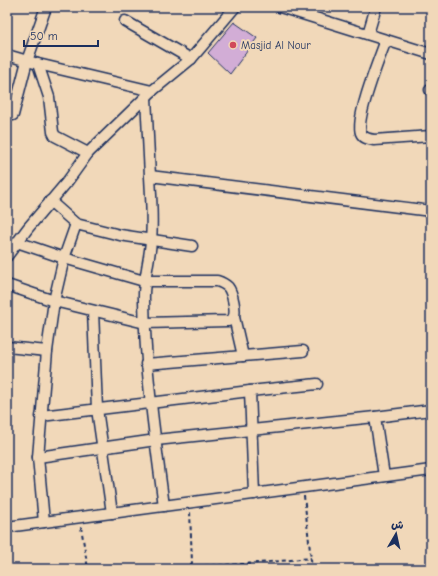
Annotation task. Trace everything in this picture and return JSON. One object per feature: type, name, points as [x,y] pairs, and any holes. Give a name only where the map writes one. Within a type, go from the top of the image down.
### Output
[{"type":"street","points":[[13,115],[27,61],[46,7]]},
{"type":"street","points":[[7,256],[50,201],[67,182],[88,153],[149,94],[191,59],[235,7]]},
{"type":"street","points":[[280,7],[431,54]]},
{"type":"street","points":[[368,34],[376,7]]},
{"type":"street","points":[[125,20],[191,59]]},
{"type":"street","points":[[386,40],[362,112],[360,129],[361,135],[368,139],[374,140],[431,136]]},
{"type":"street","points":[[7,55],[149,94]]},
{"type":"street","points":[[38,64],[49,97],[53,132],[55,136],[88,153]]},
{"type":"street","points":[[149,94],[150,176],[152,201],[151,240],[144,281],[146,364],[164,506]]},
{"type":"street","points":[[150,176],[431,211]]},
{"type":"street","points":[[50,201],[76,224],[120,235],[192,246]]},
{"type":"street","points":[[44,522],[38,457],[47,351],[54,301],[64,258],[76,224]]},
{"type":"street","points":[[17,242],[64,258],[144,281],[217,281],[224,284],[228,287],[233,301],[234,317],[243,356]]},
{"type":"street","points":[[7,285],[54,301],[145,324],[228,321],[234,317]]},
{"type":"street","points":[[93,311],[97,409],[112,513]]},
{"type":"street","points":[[7,347],[47,351]]},
{"type":"street","points":[[146,364],[303,351]]},
{"type":"street","points":[[41,416],[317,384]]},
{"type":"street","points":[[250,391],[254,494]]},
{"type":"street","points":[[38,457],[156,440],[431,410]]},
{"type":"street","points":[[376,416],[384,476]]},
{"type":"street","points":[[7,527],[431,470]]},
{"type":"path","points":[[303,487],[312,569]]},
{"type":"path","points":[[186,569],[192,563],[190,503]]},
{"type":"path","points":[[79,518],[88,569]]},
{"type":"path","points":[[190,566],[226,565],[311,558]]},
{"type":"building","name":"Masjid Al Nour","points":[[234,22],[257,38],[230,74],[208,53]]},
{"type":"place","name":"Masjid Al Nour","points":[[233,45]]}]
